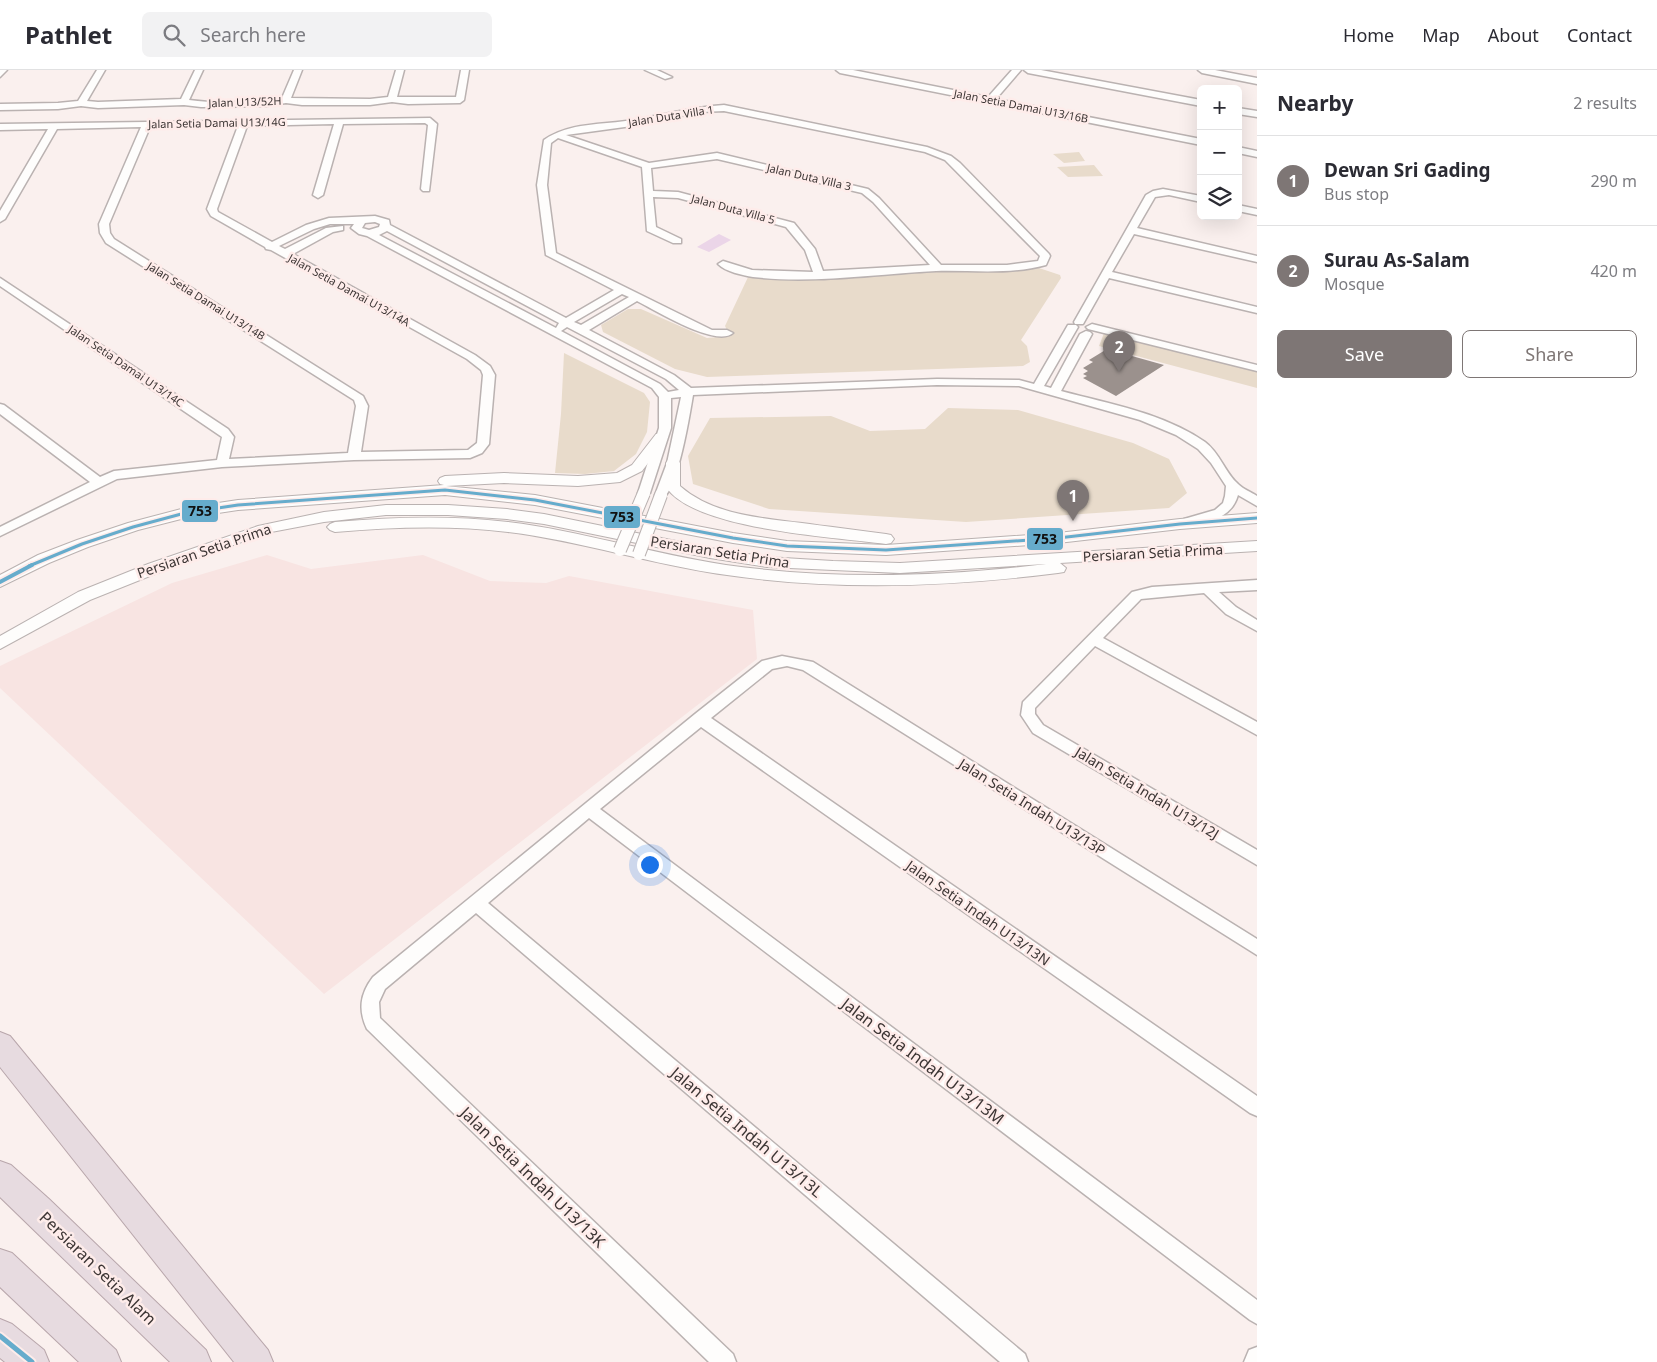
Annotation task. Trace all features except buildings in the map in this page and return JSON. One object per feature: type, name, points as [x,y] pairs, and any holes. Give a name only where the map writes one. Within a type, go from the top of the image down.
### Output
[{"type":"highway","points":[[0,1045],[256,1362]]},
{"type":"highway","name":"Persiaran Setia Alam","points":[[0,1176],[38,1210],[194,1362]]},
{"type":"highway","points":[[0,1265],[104,1362]]},
{"type":"highway","points":[[0,1336],[32,1362]]},
{"type":"street","points":[[0,74],[3,70]]},
{"type":"street","points":[[81,103],[101,70]]},
{"type":"street","points":[[184,102],[199,70]]},
{"type":"street","points":[[286,100],[298,70]]},
{"type":"street","points":[[392,99],[400,70]]},
{"type":"street","name":"Jalan U13/52H","points":[[0,107],[58,106],[81,103],[153,104],[184,102],[201,104],[266,103],[286,100],[302,102],[370,102],[392,99],[408,101],[460,100],[465,70]]},
{"type":"street","points":[[649,70],[668,77]]},
{"type":"street","name":"Jalan Setia Damai U13/16B","points":[[840,70],[1197,141]]},
{"type":"street","points":[[990,100],[1017,70]]},
{"type":"street","points":[[1028,70],[1197,102]]},
{"type":"street","points":[[1202,70],[1257,81]]},
{"type":"street","name":"Jalan Duta Villa 1","points":[[557,135],[580,128],[632,123],[701,109],[724,108],[939,153],[957,165],[998,209],[1043,251],[1045,260],[1037,265],[938,268]]},
{"type":"street","points":[[1242,111],[1257,114]]},
{"type":"street","name":"Jalan Setia Damai U13/14G","points":[[0,127],[422,120],[433,124],[426,189]]},
{"type":"street","points":[[318,196],[339,122]]},
{"type":"street","name":"Jalan Setia Damai U13/14A","points":[[243,123],[212,209],[214,214],[270,247],[471,357],[486,368],[489,375],[483,444],[478,450],[470,454],[354,456]]},
{"type":"street","name":"Jalan Setia Damai U13/14B","points":[[147,124],[104,224],[105,234],[110,241],[359,398],[362,406],[354,456]]},
{"type":"street","points":[[0,219],[55,125]]},
{"type":"street","points":[[576,140],[576,135],[580,128]]},
{"type":"street","points":[[677,242],[651,229],[646,168],[648,166],[557,135],[547,142],[542,185],[551,255],[710,332],[726,333]]},
{"type":"street","points":[[545,148],[561,141],[576,140]]},
{"type":"street","points":[[1242,151],[1257,154]]},
{"type":"street","name":"Jalan Duta Villa 3","points":[[648,166],[717,156],[865,191],[876,200],[938,268]]},
{"type":"street","points":[[1038,387],[1107,274],[1151,195],[1156,192],[1167,192],[1197,198]]},
{"type":"street","name":"Jalan Duta Villa 5","points":[[648,194],[678,195],[790,225],[810,249],[819,274]]},
{"type":"street","points":[[1242,209],[1257,212]]},
{"type":"street","points":[[284,254],[330,230],[379,219],[385,222],[386,227],[670,377],[688,392]]},
{"type":"street","points":[[270,247],[310,227],[329,221],[359,224]]},
{"type":"street","points":[[359,224],[360,232],[370,234],[656,386],[665,396],[665,428],[644,493],[620,550]]},
{"type":"street","points":[[370,234],[382,231],[386,227]]},
{"type":"street","points":[[1131,230],[1257,259]]},
{"type":"street","points":[[402,251],[403,248],[410,244],[418,244]]},
{"type":"street","points":[[723,264],[736,270],[756,274],[819,274],[938,268]]},
{"type":"street","points":[[1107,274],[1257,310]]},
{"type":"street","name":"Jalan Setia Damai U13/14C","points":[[0,281],[224,432],[228,437],[222,463]]},
{"type":"street","points":[[556,333],[566,322],[622,290]]},
{"type":"street","points":[[580,330],[637,297]]},
{"type":"street","points":[[1076,325],[1089,330],[1257,368]]},
{"type":"street","points":[[1056,392],[1089,330]]},
{"type":"street","points":[[1019,383],[1045,374]]},
{"type":"street","points":[[1063,377],[1070,389],[1081,399]]},
{"type":"street","points":[[665,396],[688,392],[928,382],[994,381],[1019,383],[1144,417],[1180,432],[1202,446],[1216,461],[1232,486],[1257,502]]},
{"type":"street","points":[[639,554],[673,463],[688,392]]},
{"type":"street","points":[[0,408],[99,483]]},
{"type":"street","points":[[238,504],[302,491],[384,484],[504,478],[578,481],[620,476],[637,468],[661,437]]},
{"type":"street","points":[[0,532],[114,476],[222,463],[354,456]]},
{"type":"street","points":[[673,463],[673,487],[685,498],[709,510],[747,521],[874,538],[985,544]]},
{"type":"street","points":[[1180,524],[1216,515],[1228,508],[1232,498],[1232,486]]},
{"type":"street","name":"Persiaran Setia Prima","points":[[0,582],[56,553],[166,517],[238,504],[264,504],[445,490],[535,500],[733,538],[788,546],[886,550],[1058,538],[1180,524],[1257,518]]},
{"type":"street","name":"Persiaran Setia Prima","points":[[0,643],[84,596],[222,543],[263,529],[324,517],[386,510],[439,510],[506,514],[544,519],[710,553],[767,562],[833,566],[900,568],[1257,546]]},
{"type":"street","points":[[222,543],[301,530],[413,522],[469,523],[533,531],[639,554],[727,570],[833,580],[1004,575],[1208,550]]},
{"type":"street","points":[[1257,585],[1152,592],[1137,595],[1093,639],[1257,729]]},
{"type":"street","points":[[1208,589],[1220,603],[1236,615],[1257,626]]},
{"type":"street","name":"Jalan Setia Indah U13/12J","points":[[1093,639],[1028,706],[1028,715],[1038,729],[1257,858]]},
{"type":"street","name":"Jalan Setia Indah U13/13P","points":[[700,718],[773,662],[793,661],[808,666],[1257,948]]},
{"type":"street","points":[[476,903],[700,718]]},
{"type":"street","name":"Jalan Setia Indah U13/13N","points":[[700,718],[1257,1107]]},
{"type":"street","name":"Jalan Setia Indah U13/13M","points":[[589,809],[1257,1313]]},
{"type":"street","name":"Jalan Setia Indah U13/13K","points":[[476,903],[379,983],[373,991],[370,1003],[369,1014],[373,1023],[725,1362]]},
{"type":"street","name":"Jalan Setia Indah U13/13L","points":[[476,903],[1017,1362]]},
{"type":"street","points":[[1255,1362],[1257,1358]]},
{"type":"shaded area","points":[[1079,152],[1085,161],[1064,163],[1053,154]]},
{"type":"shaded area","points":[[1094,165],[1103,176],[1068,177],[1057,167]]},
{"type":"shaded area","points":[[719,234],[731,240],[709,252],[697,247]]},
{"type":"shaded area","points":[[1036,267],[1060,275],[1061,278],[1021,340],[1027,346],[1030,362],[1023,366],[707,377],[675,369],[603,332],[601,325],[628,309],[641,309],[707,338],[730,336],[725,326],[749,275],[784,277]]},
{"type":"shaded area","points":[[1104,333],[1257,372],[1257,388],[1099,346]]},
{"type":"shaded area","points":[[564,353],[644,393],[650,402],[647,432],[636,454],[614,471],[585,474],[555,473],[561,414]]},
{"type":"shaded area","points":[[948,408],[1018,410],[1133,443],[1169,459],[1187,493],[1169,508],[966,522],[769,509],[693,484],[688,456],[710,418],[831,416],[870,431],[925,429]]},
{"type":"shaded area","points":[[267,555],[311,569],[423,555],[490,581],[546,583],[569,576],[753,610],[757,659],[324,994],[0,688],[0,666],[172,583]]},
{"type":"transit line","name":"753","points":[[0,582],[43,559],[82,544],[133,527],[185,513],[238,505],[445,490],[535,500],[733,538],[787,546],[886,550],[1058,538],[1180,524],[1257,518]]},
{"type":"transit line","name":"753","points":[[0,1336],[32,1362]]},
{"type":"place","name":"Surau As-Salam","points":[[1119,372]]},
{"type":"place","name":"Dewan Sri Gading","points":[[1073,521]]}]
